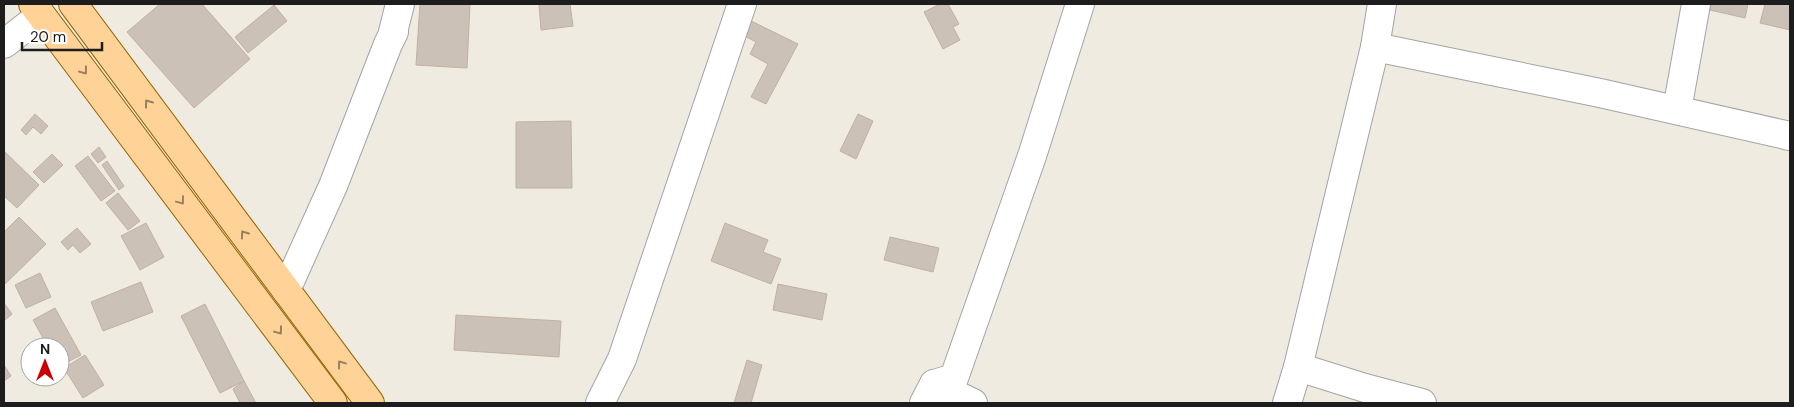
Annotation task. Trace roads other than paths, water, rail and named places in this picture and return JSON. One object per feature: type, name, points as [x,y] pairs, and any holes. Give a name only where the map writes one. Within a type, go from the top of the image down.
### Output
[{"type":"main road","points":[[74,4],[370,403]]},
{"type":"main road","points":[[37,9],[333,403]]},
{"type":"street","points":[[286,290],[333,186],[394,32],[400,4]]},
{"type":"street","points":[[600,403],[622,359],[742,4]]},
{"type":"street","points":[[929,394],[954,378],[1032,156],[1080,4]]},
{"type":"street","points":[[1287,403],[1298,367],[1338,194],[1375,47],[1382,4]]},
{"type":"street","points":[[1677,110],[1696,4]]},
{"type":"street","points":[[4,44],[37,9]]},
{"type":"street","points":[[1375,47],[1677,110],[1790,136]]},
{"type":"street","points":[[1298,367],[1422,403]]},
{"type":"street","points":[[929,394],[973,403]]}]
